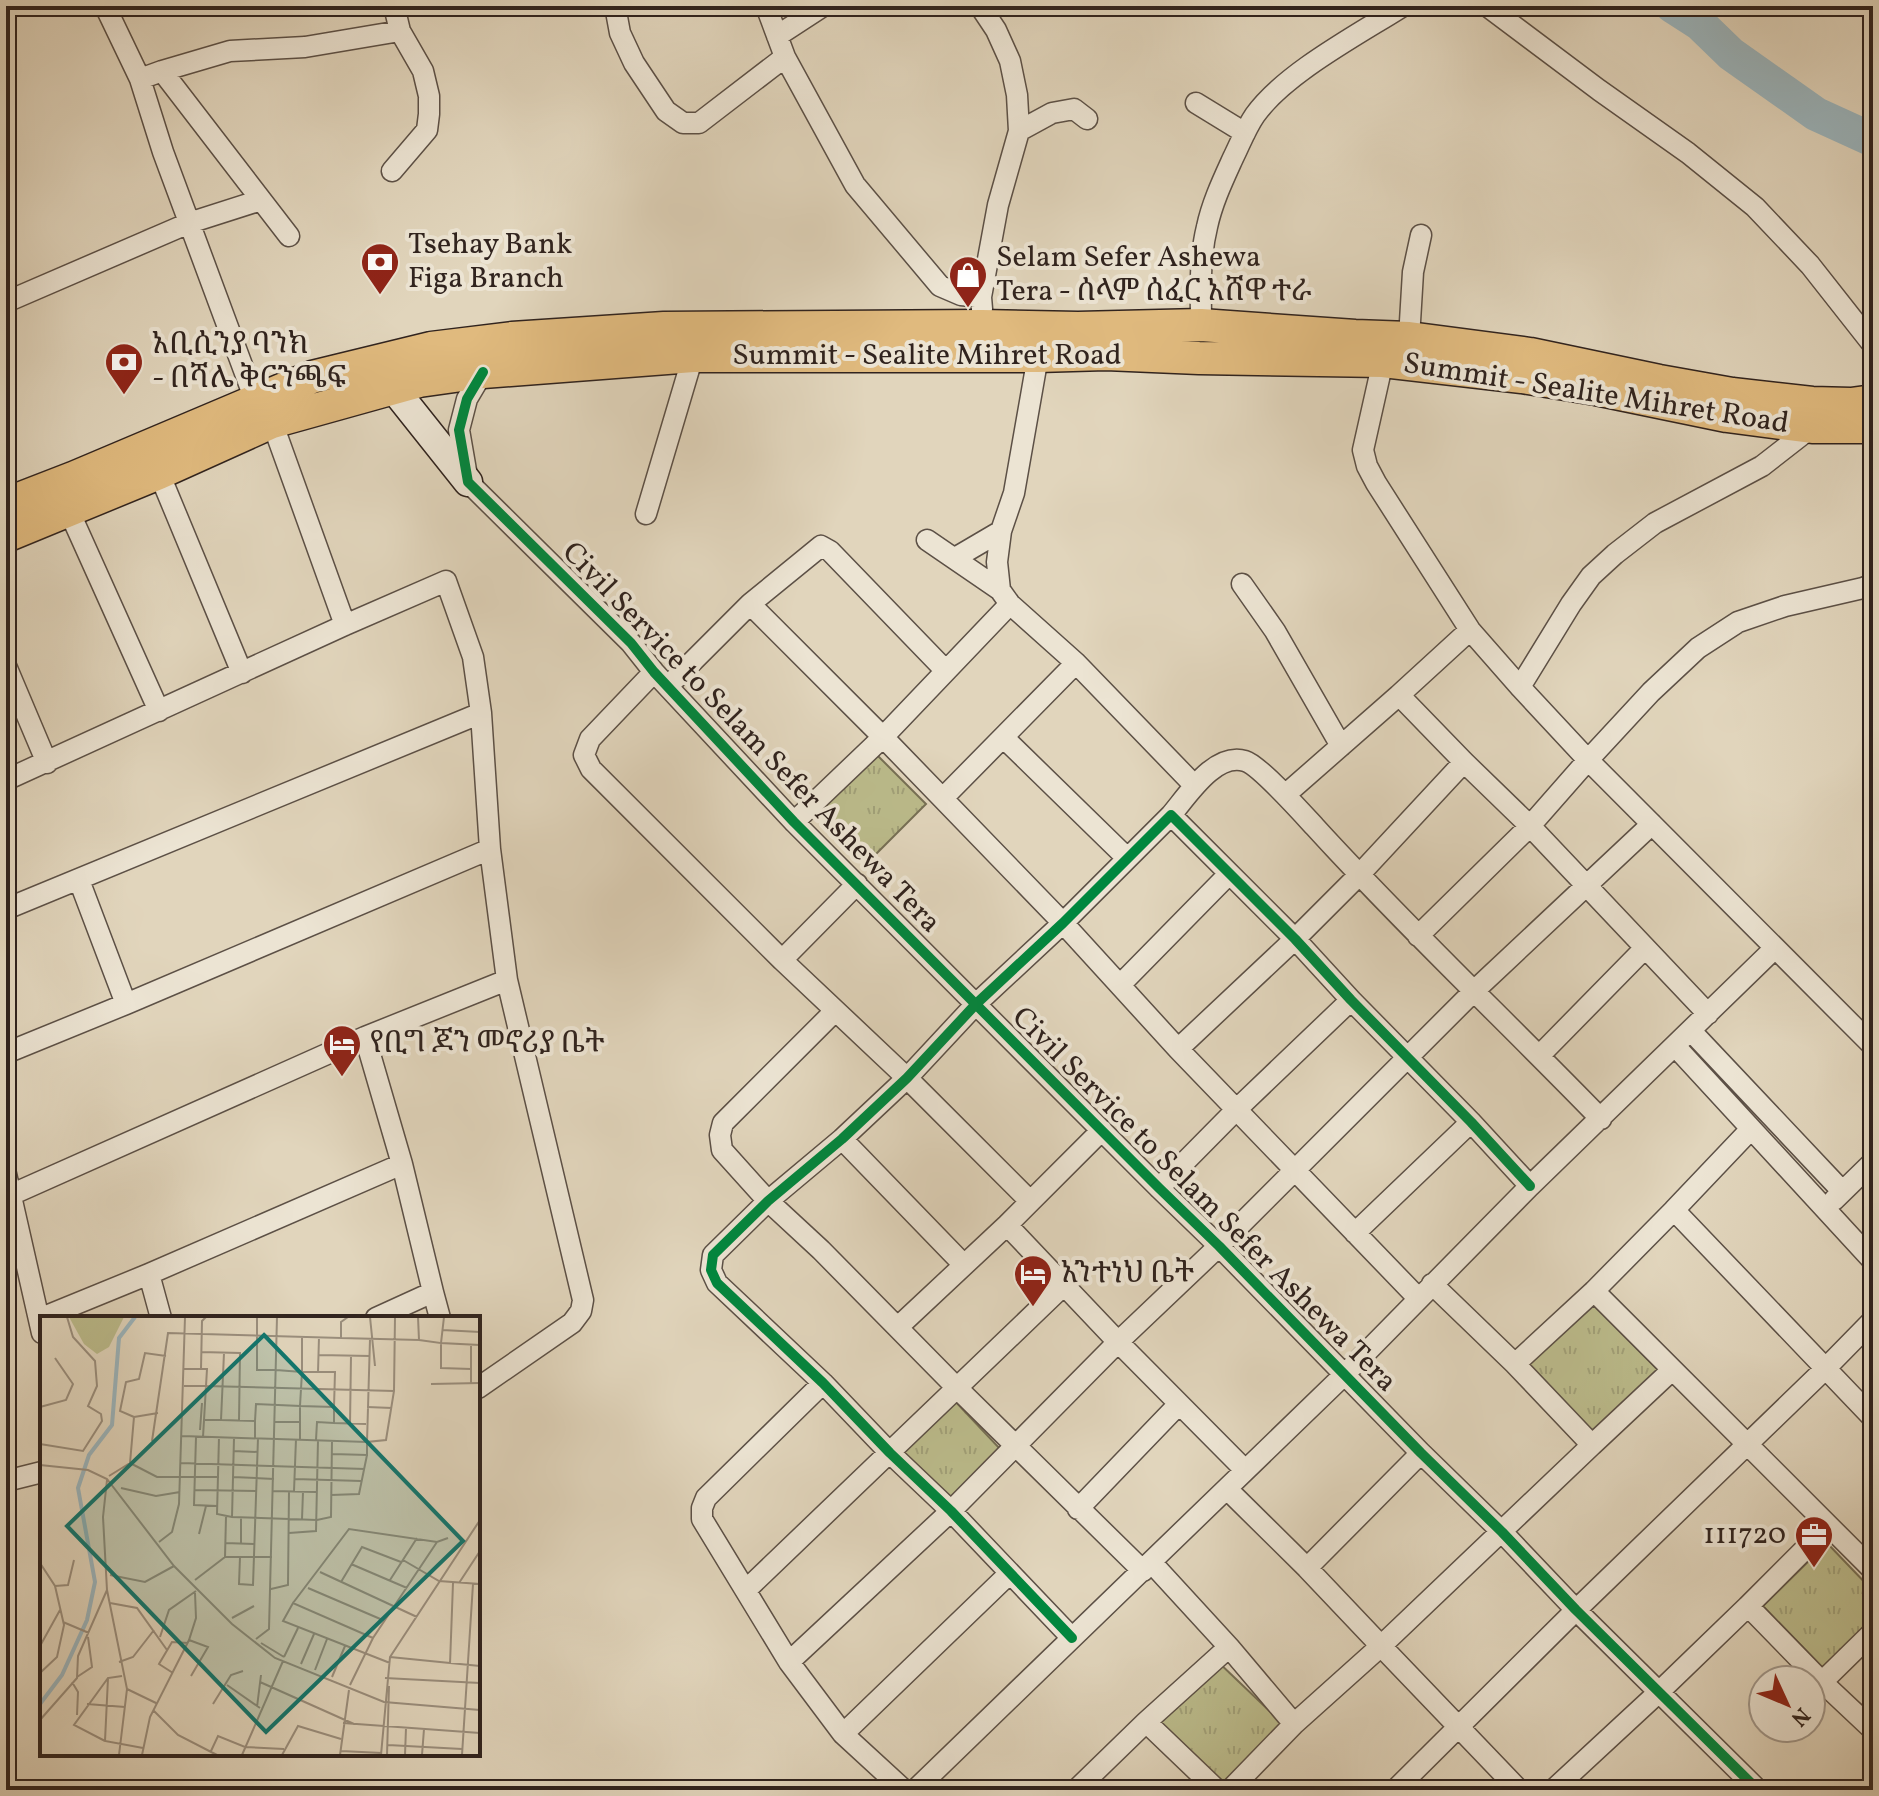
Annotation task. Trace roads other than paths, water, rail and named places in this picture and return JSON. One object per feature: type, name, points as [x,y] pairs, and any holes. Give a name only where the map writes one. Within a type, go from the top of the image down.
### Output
[{"type":"main road","points":[[6,504],[263,411],[312,377],[431,348],[512,338],[664,328],[982,312],[1078,328],[1106,340],[1201,325],[1409,338],[1530,354],[1732,394],[1812,403],[1873,401]]},
{"type":"main road","name":"Summit - Sealite Mihret Road","points":[[6,536],[159,473],[263,411],[483,372],[693,356],[1038,356],[1106,340],[1214,358],[1383,361],[1522,377],[1727,416],[1812,427],[1873,427]]},
{"type":"street","points":[[105,6],[140,79],[189,223],[345,625]]},
{"type":"street","points":[[392,171],[427,130],[429,114],[429,96],[423,71],[400,31],[394,6]]},
{"type":"street","points":[[615,6],[620,33],[634,63],[666,111],[683,123],[699,123],[785,57]]},
{"type":"street","points":[[766,6],[785,57],[855,185],[940,286],[960,295],[982,312],[998,205],[1019,131],[1017,95],[1010,61],[996,30],[980,6]]},
{"type":"street","points":[[777,36],[823,6]]},
{"type":"street","points":[[1201,325],[1201,268],[1207,227],[1221,185],[1256,114],[1308,67],[1403,6]]},
{"type":"street","points":[[1487,6],[1688,153],[1755,207],[1810,265],[1873,345]]},
{"type":"street","points":[[140,79],[230,51],[305,47],[400,31]]},
{"type":"street","points":[[162,71],[289,236]]},
{"type":"street","points":[[1196,103],[1245,133]]},
{"type":"street","points":[[1019,131],[1052,113],[1074,109],[1087,119]]},
{"type":"street","points":[[6,302],[189,223],[261,200]]},
{"type":"street","points":[[1409,338],[1413,272],[1421,235]]},
{"type":"street","points":[[646,514],[693,356]]},
{"type":"street","points":[[1005,597],[997,562],[1001,531],[1014,493],[1038,356]]},
{"type":"street","points":[[1383,361],[1363,450],[1367,466],[1470,630],[1588,760],[1873,1046]]},
{"type":"street","points":[[468,482],[459,430],[467,399],[483,372]]},
{"type":"street","points":[[394,389],[468,482]]},
{"type":"street","points":[[1520,687],[1571,604],[1591,576],[1615,554],[1655,523],[1762,466],[1812,427]]},
{"type":"street","points":[[159,473],[242,673]]},
{"type":"street","name":"Civil Service to Selam Sefer Ashewa Tera","points":[[468,482],[631,643],[794,822],[1758,1790]]},
{"type":"street","points":[[69,511],[159,711]]},
{"type":"street","points":[[955,558],[1001,531]]},
{"type":"street","points":[[927,540],[1005,597],[1076,663],[1195,786]]},
{"type":"street","points":[[946,671],[830,551],[821,546],[590,739],[584,755],[591,769],[1030,1201]]},
{"type":"street","points":[[6,780],[446,581],[473,657],[481,713],[490,849],[507,980],[583,1300],[581,1311],[572,1323],[480,1387]]},
{"type":"street","points":[[1242,584],[1275,631],[1341,746]]},
{"type":"street","points":[[1418,936],[1530,826],[1651,692],[1698,648],[1738,622],[1785,606],[1873,584]]},
{"type":"street","points":[[794,822],[883,737],[946,671],[1005,597]]},
{"type":"street","points":[[750,604],[943,798],[1355,1233],[1515,1364],[1592,1445]]},
{"type":"street","points":[[1285,795],[1470,630]]},
{"type":"street","points":[[943,798],[1076,663]]},
{"type":"street","points":[[6,666],[47,763]]},
{"type":"street","points":[[1399,695],[1530,826],[1708,1014]]},
{"type":"street","points":[[6,909],[481,713]]},
{"type":"street","points":[[1003,737],[1127,858]]},
{"type":"street","points":[[1072,1638],[823,1383],[717,1283],[711,1270],[713,1255],[768,1201],[842,1139],[907,1078],[976,1004],[1171,815],[1195,786],[1217,765],[1229,759],[1248,761],[1285,795],[1418,936],[1601,1119]]},
{"type":"street","points":[[1178,1049],[1359,875],[1464,762]]},
{"type":"street","points":[[1171,815],[1295,939],[1530,1186]]},
{"type":"street","points":[[789,1662],[951,1511],[1474,991],[1652,824]]},
{"type":"street","points":[[6,1053],[490,849]]},
{"type":"street","points":[[1120,985],[1229,874]]},
{"type":"street","points":[[79,880],[126,1004]]},
{"type":"street","points":[[782,960],[857,884]]},
{"type":"street","points":[[1540,1055],[1645,948]]},
{"type":"street","points":[[915,1790],[1344,1375],[1530,1186],[1775,948]]},
{"type":"street","points":[[8,1196],[365,1037],[507,980]]},
{"type":"street","points":[[1159,1188],[1351,1000]]},
{"type":"street","points":[[835,1011],[723,1123],[720,1135],[722,1150],[768,1201],[821,1250],[1078,1509],[1147,1566],[1229,1647],[1294,1724]]},
{"type":"street","points":[[1691,1031],[1842,1191]]},
{"type":"street","points":[[365,1037],[402,1164],[439,1316]]},
{"type":"street","points":[[1675,1046],[1873,1261]]},
{"type":"street","points":[[1355,1233],[1471,1122]]},
{"type":"street","points":[[1515,1364],[1594,1291],[1751,1129]]},
{"type":"street","points":[[898,1327],[1102,1130]]},
{"type":"street","points":[[842,1139],[964,1265]]},
{"type":"street","points":[[1825,1209],[1873,1162]]},
{"type":"street","points":[[62,1316],[149,1274],[402,1164]]},
{"type":"street","points":[[6,1174],[8,1196],[40,1322]]},
{"type":"street","points":[[1674,1210],[1873,1418]]},
{"type":"street","points":[[1007,1225],[1245,1470]]},
{"type":"street","points":[[149,1274],[160,1316]]},
{"type":"street","points":[[746,1590],[1064,1285]]},
{"type":"street","points":[[1594,1291],[1873,1570]]},
{"type":"street","points":[[380,1316],[433,1292]]},
{"type":"street","points":[[1395,1790],[1873,1320]]},
{"type":"street","points":[[1230,1790],[1294,1724],[1381,1646],[1672,1370]]},
{"type":"street","points":[[823,1383],[706,1498],[702,1519],[789,1662],[843,1734],[904,1790]]},
{"type":"street","points":[[1078,1509],[1179,1404]]},
{"type":"street","points":[[1307,1568],[1421,1453]]},
{"type":"street","points":[[6,1481],[40,1472]]},
{"type":"street","points":[[1227,1489],[1307,1568],[1519,1790]]},
{"type":"street","points":[[1553,1790],[1660,1691],[1828,1526]]},
{"type":"street","points":[[843,1734],[1010,1573]]},
{"type":"street","points":[[1748,1606],[1804,1664]]},
{"type":"street","points":[[1827,1677],[1873,1632]]},
{"type":"street","points":[[1076,1790],[1229,1647]]},
{"type":"street","points":[[1827,1687],[1873,1730]]},
{"type":"street","points":[[1146,1722],[1217,1790]]},
{"type":"waterway","points":[[1672,6],[1700,24],[1731,54],[1816,114],[1873,140]]},
{"type":"place","name":"Tsehay Bank Figa Branch","points":[[380,296]]},
{"type":"place","name":"Selam Sefer Ashewa Tera - ሰላም ሰፈር አሸዋ ተራ","points":[[968,309]]},
{"type":"place","name":"አቢሲንያ ባንክ - በሻሌ ቅርንጫፍ","points":[[124,396]]},
{"type":"place","name":"የቢግ ጆን መኖሪያ ቤት","points":[[342,1078]]},
{"type":"place","name":"አንተነህ ቤት","points":[[1033,1308]]},
{"type":"place","name":"111720","points":[[1814,1569]]}]
